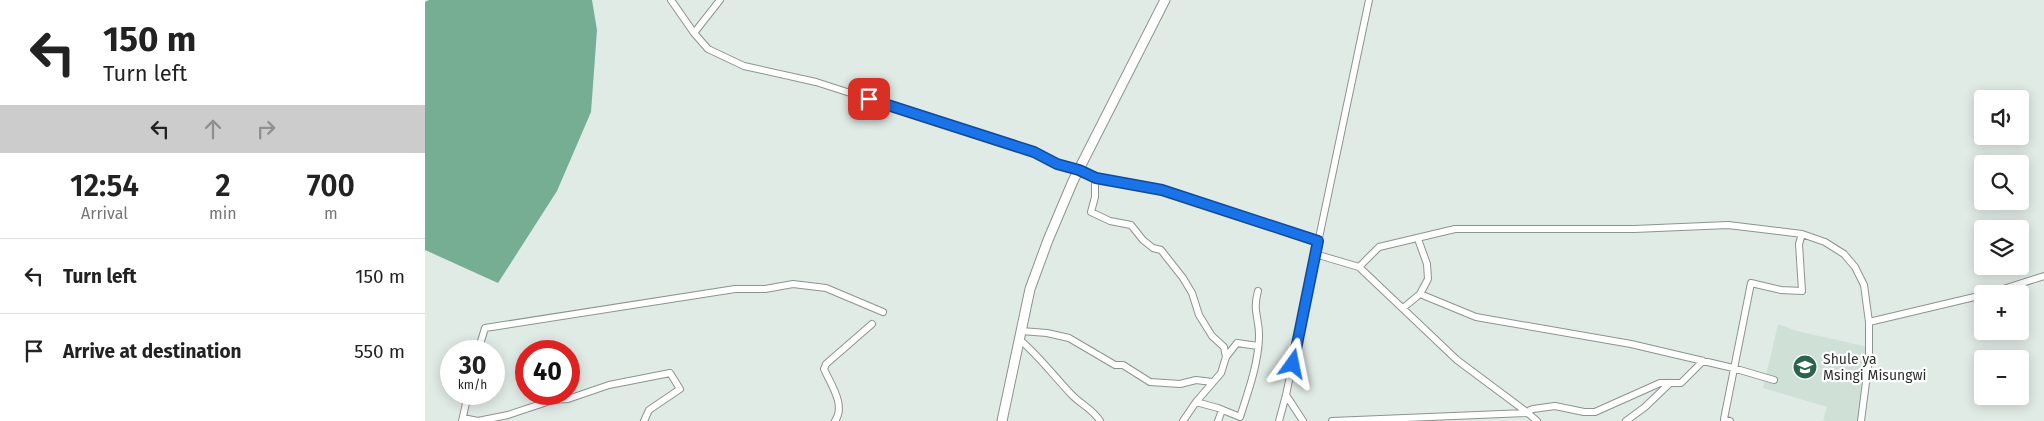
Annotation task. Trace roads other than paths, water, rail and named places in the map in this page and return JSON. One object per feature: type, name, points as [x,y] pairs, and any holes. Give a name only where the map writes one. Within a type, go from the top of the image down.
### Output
[{"type":"highway","points":[[1002,421],[1030,289],[1048,240],[1079,170],[1165,0]]},
{"type":"street","points":[[671,0],[694,33],[708,49],[744,66],[816,82],[1034,152],[1057,164],[1079,170],[1096,178],[1162,190],[1318,241]]},
{"type":"street","points":[[694,33],[719,0]]},
{"type":"street","points":[[1279,421],[1369,0]]},
{"type":"street","points":[[1095,185],[1095,197],[1091,212],[1111,221],[1131,226],[1153,248],[1161,250],[1183,278],[1192,293],[1199,315],[1211,336],[1224,347],[1226,357]]},
{"type":"street","points":[[1359,268],[1379,247],[1455,230],[1634,229],[1728,226],[1801,234],[1835,247],[1855,267],[1864,285],[1869,322],[1869,358],[1861,421]]},
{"type":"street","points":[[1730,421],[1724,419],[1751,283],[1781,290],[1802,291],[1799,244],[1801,234]]},
{"type":"street","points":[[1403,308],[1420,294],[1428,279],[1427,264],[1418,239]]},
{"type":"street","points":[[1315,254],[1359,268],[1457,360],[1529,413],[1531,418],[1537,421]]},
{"type":"street","points":[[2016,285],[2044,276]]},
{"type":"street","points":[[481,340],[485,328],[735,289],[765,289],[793,284],[826,288],[883,312]]},
{"type":"street","points":[[1196,402],[1222,410],[1239,418],[1255,368],[1259,336],[1255,303],[1258,291]]},
{"type":"street","points":[[1420,294],[1476,317],[1631,344],[1733,368],[1774,380]]},
{"type":"street","points":[[1869,322],[1974,298]]},
{"type":"street","points":[[835,421],[839,416],[840,404],[824,370],[826,364],[872,324]]},
{"type":"street","points":[[1020,335],[1047,333],[1069,338],[1115,365],[1123,365],[1150,382],[1180,384],[1196,380],[1212,382]]},
{"type":"street","points":[[1020,335],[1072,395],[1089,408],[1100,421]]},
{"type":"street","points":[[1183,421],[1196,402],[1221,373],[1226,357],[1237,343],[1258,346]]},
{"type":"street","points":[[1333,421],[1529,413],[1533,409],[1548,406],[1583,412],[1595,412],[1660,383],[1681,383],[1703,362]]},
{"type":"street","points":[[466,405],[463,420],[478,421],[508,415],[553,400],[568,399],[609,385],[670,373],[680,389],[649,410],[644,421]]},
{"type":"street","points":[[1626,421],[1645,408],[1670,383]]},
{"type":"street","points":[[1286,395],[1303,421]]},
{"type":"street","points":[[1217,421],[1222,410]]},
{"type":"place","name":"Shule ya Msingi Misungwi","points":[[1805,367]]}]
